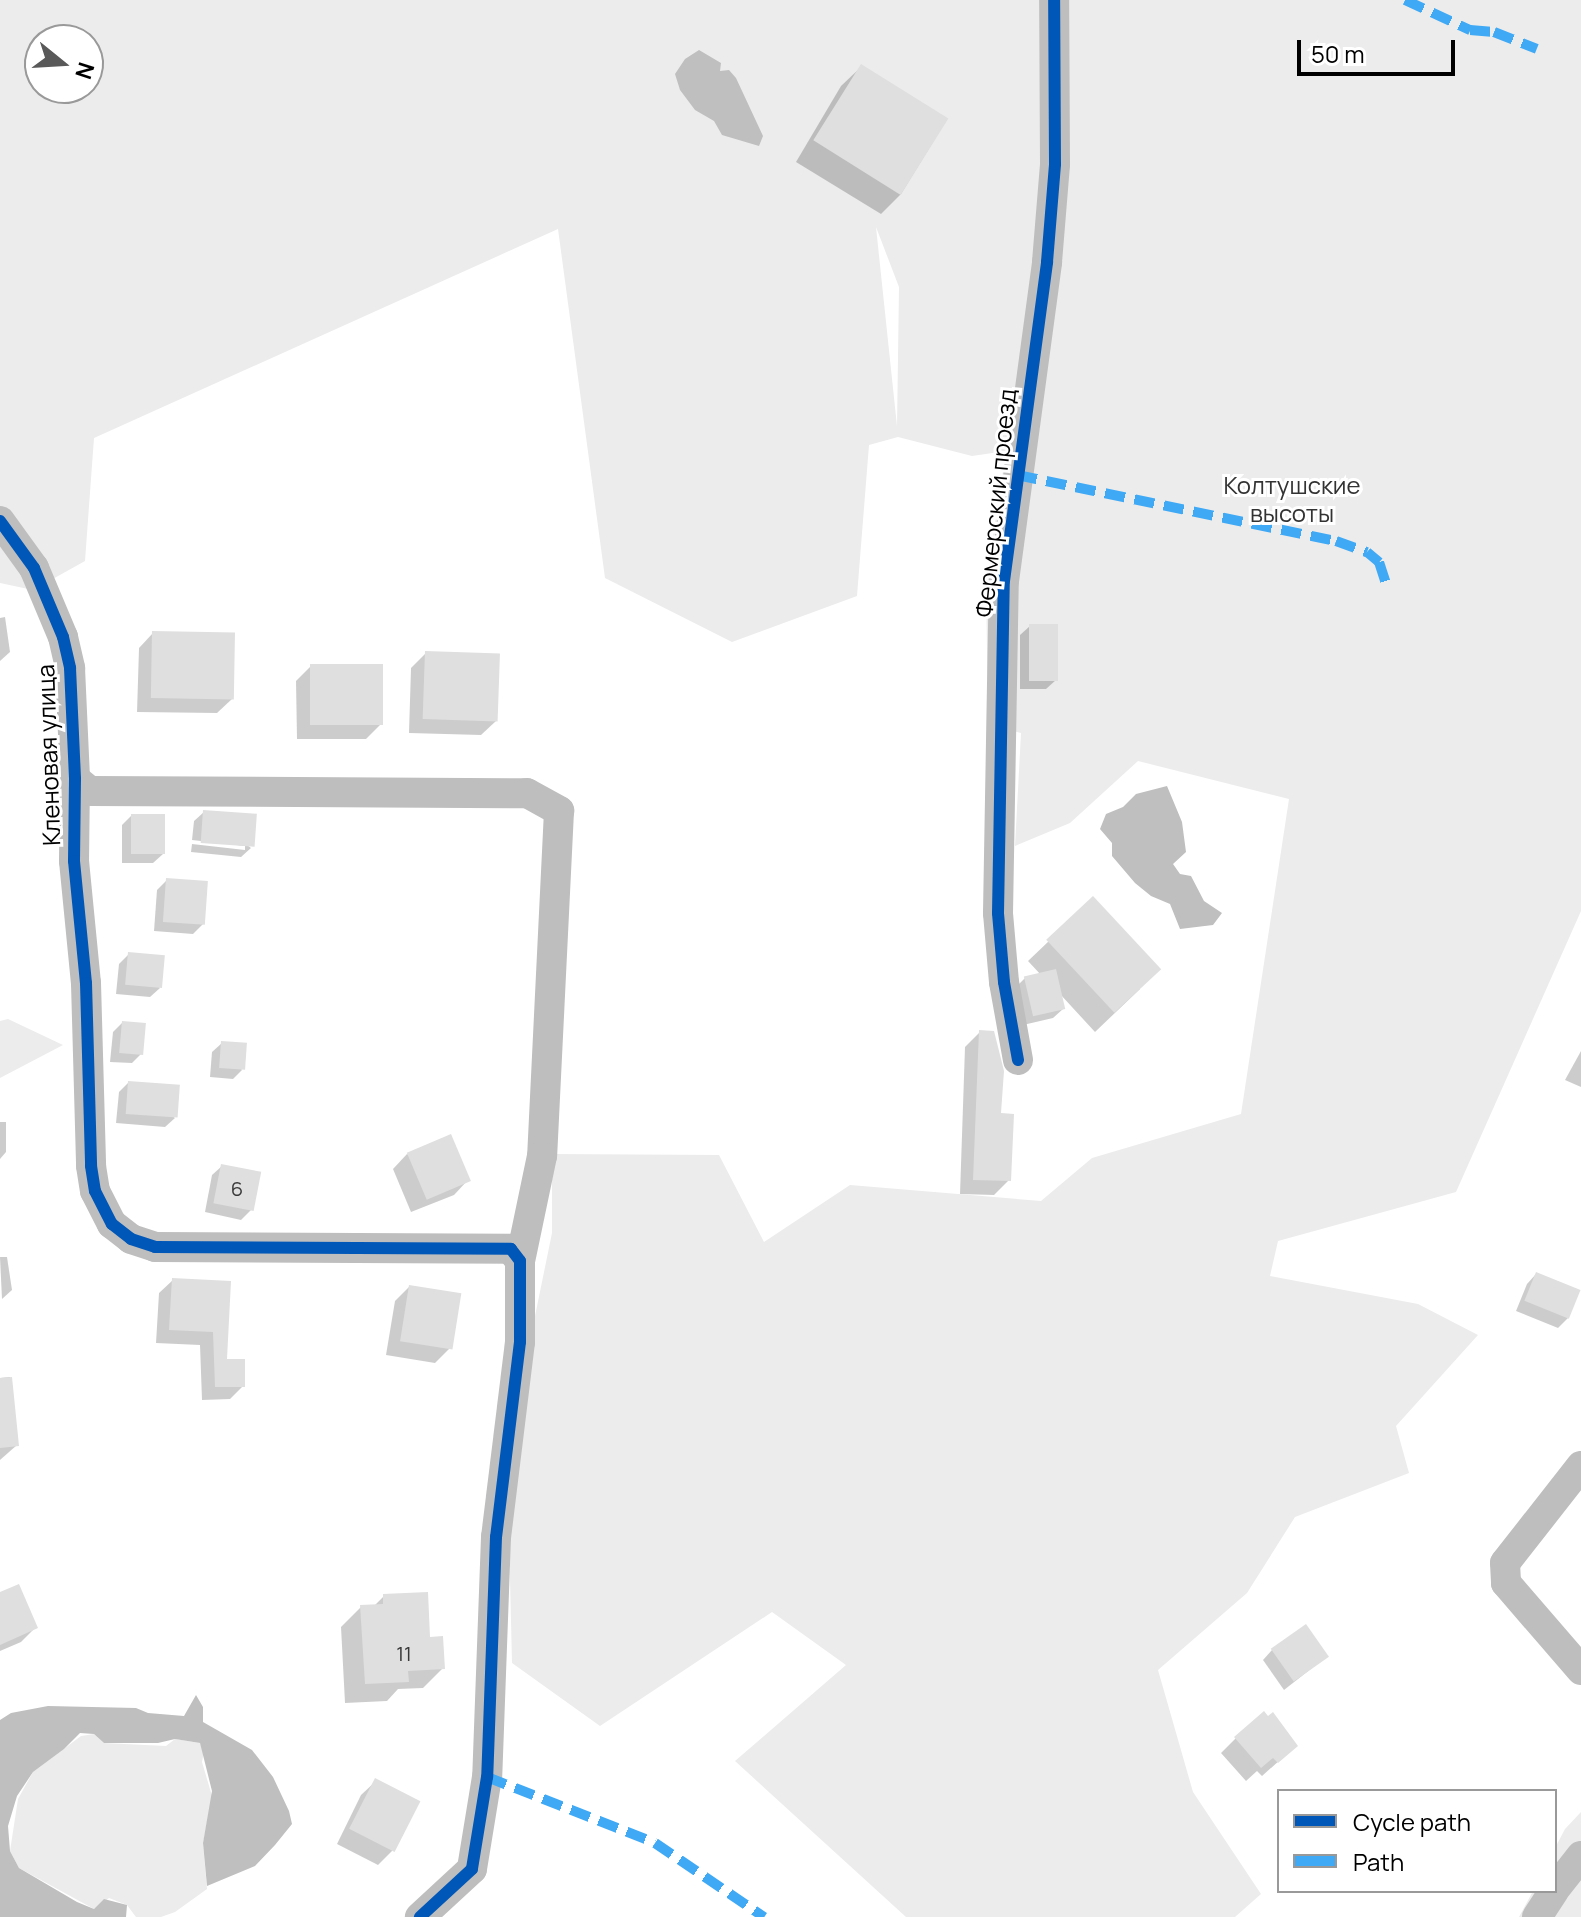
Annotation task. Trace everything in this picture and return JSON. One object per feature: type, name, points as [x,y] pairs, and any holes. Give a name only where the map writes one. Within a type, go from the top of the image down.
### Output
[{"type":"street","name":"Фермерский проезд","points":[[1018,1060],[1004,982],[998,913],[1004,581],[1047,262],[1054,178],[1054,0]]},
{"type":"street","name":"Кленовая улица","points":[[0,521],[34,568],[63,637],[70,668],[75,779],[74,861],[86,983],[91,1166],[95,1191],[112,1224],[131,1239],[155,1247],[511,1249],[520,1261]]},
{"type":"street","points":[[75,779],[90,791],[527,793],[559,811],[542,1156],[520,1261],[520,1342],[496,1537],[487,1777],[472,1869],[420,1917]]},
{"type":"street","points":[[1581,1466],[1505,1563],[1506,1583],[1581,1670]]},
{"type":"street","points":[[1557,1886],[1581,1856]]},
{"type":"street","points":[[1537,1917],[1552,1893]]},
{"type":"green space","name":"Колтушские высоты","points":[[0,0],[1581,0],[1581,911],[1456,1192],[1278,1241],[1270,1276],[1418,1304],[1478,1335],[1396,1426],[1409,1473],[1295,1517],[1247,1593],[1158,1670],[1193,1792],[1261,1894],[1235,1917],[906,1917],[735,1761],[846,1665],[772,1612],[600,1726],[512,1663],[507,1453],[552,1233],[552,1154],[719,1155],[764,1242],[850,1185],[1041,1201],[1092,1158],[1241,1114],[1289,799],[1138,761],[1070,823],[1015,846],[1021,733],[988,724],[986,581],[1006,451],[972,456],[898,437],[869,445],[857,596],[732,642],[605,578],[558,229],[94,438],[85,561],[33,590],[0,583]],"holes":[[[876,227],[899,287],[897,427]]]},
{"type":"green space","points":[[8,1019],[63,1045],[0,1078],[0,1021]]},
{"type":"green space","points":[[94,1734],[104,1743],[166,1746],[175,1739],[200,1743],[204,1751],[202,1762],[212,1796],[203,1843],[207,1889],[175,1912],[161,1917],[136,1917],[127,1905],[109,1898],[94,1909],[19,1868],[10,1851],[18,1799],[33,1772],[81,1736]]},
{"type":"green space","points":[[1581,1812],[1581,1917],[1519,1917],[1532,1893],[1557,1893],[1557,1844],[1565,1829]]},
{"type":"shaded area","points":[[699,50],[721,63],[720,71],[729,70],[736,78],[763,136],[759,146],[722,135],[714,121],[695,110],[680,90],[675,74],[685,59]]},
{"type":"shaded area","points":[[1167,786],[1182,822],[1186,852],[1173,864],[1180,874],[1191,876],[1204,901],[1222,913],[1213,925],[1180,929],[1170,904],[1151,896],[1135,883],[1112,856],[1112,843],[1100,829],[1106,814],[1123,807],[1136,794]]},
{"type":"shaded area","points":[[196,1695],[203,1707],[203,1722],[252,1750],[273,1777],[292,1824],[275,1845],[255,1866],[207,1886],[203,1843],[212,1791],[200,1743],[175,1739],[158,1743],[104,1743],[94,1734],[80,1733],[33,1772],[17,1796],[8,1826],[10,1851],[19,1868],[77,1902],[94,1909],[104,1899],[127,1905],[126,1917],[0,1917],[0,1720],[11,1713],[48,1706],[136,1708],[148,1713],[184,1716]]},
{"type":"building","points":[[861,64],[948,119],[901,195],[813,140]]},
{"type":"building","points":[[1029,624],[1058,624],[1058,681],[1029,681]]},
{"type":"building","points":[[152,631],[235,632],[234,699],[151,698]]},
{"type":"building","points":[[425,651],[500,654],[498,722],[423,719]]},
{"type":"building","points":[[310,664],[383,664],[383,725],[310,725]]},
{"type":"building","points":[[203,810],[257,814],[255,847],[201,843]]},
{"type":"building","points":[[131,814],[165,814],[165,854],[131,854]]},
{"type":"building","points":[[166,878],[208,881],[205,925],[163,922]]},
{"type":"building","points":[[1093,896],[1161,969],[1114,1013],[1046,940]]},
{"type":"building","points":[[128,952],[165,955],[162,988],[125,985]]},
{"type":"building","points":[[1056,969],[1065,1009],[1033,1016],[1024,976]]},
{"type":"building","points":[[122,1021],[146,1023],[143,1055],[119,1053]]},
{"type":"building","points":[[979,1030],[994,1031],[1004,1071],[1001,1113],[1014,1114],[1011,1181],[973,1180]]},
{"type":"building","points":[[221,1041],[247,1043],[245,1070],[219,1068]]},
{"type":"building","points":[[128,1081],[180,1085],[178,1118],[126,1114]]},
{"type":"building","points":[[451,1134],[471,1181],[427,1200],[407,1153]]},
{"type":"building","points":[[221,1164],[261,1172],[254,1211],[213,1203]]},
{"type":"building","points":[[1536,1272],[1581,1290],[1569,1319],[1524,1301]]},
{"type":"building","points":[[172,1278],[231,1281],[227,1359],[245,1359],[245,1387],[215,1387],[213,1332],[169,1330]]},
{"type":"building","points":[[409,1285],[461,1293],[452,1350],[400,1341]]},
{"type":"building","points":[[12,1377],[19,1446],[0,1448],[0,1378]]},
{"type":"building","points":[[19,1584],[38,1628],[0,1645],[0,1592]]},
{"type":"building","points":[[428,1592],[430,1637],[443,1636],[445,1669],[408,1671],[409,1682],[365,1684],[360,1605],[383,1604],[383,1594]]},
{"type":"building","points":[[1306,1624],[1329,1657],[1294,1681],[1271,1649]]},
{"type":"building","points":[[1264,1711],[1268,1716],[1273,1712],[1298,1746],[1278,1763],[1273,1758],[1261,1768],[1234,1737]]},
{"type":"building","points":[[375,1778],[420,1801],[395,1852],[349,1829]]},
{"type":"marked path","points":[[1405,0],[1470,30],[1494,32],[1537,49]]},
{"type":"marked path","points":[[1017,475],[1336,541],[1367,552],[1379,562],[1388,589]]},
{"type":"marked path","points":[[487,1777],[655,1843],[764,1917]]},
{"type":"cycle path","points":[[1018,1060],[1004,982],[998,913],[1004,581],[1047,262],[1055,164],[1054,0]]},
{"type":"cycle path","points":[[0,521],[34,568],[63,637],[70,668],[75,779],[74,861],[86,983],[91,1166],[95,1191],[112,1224],[131,1239],[155,1247],[511,1249],[520,1261],[520,1342],[496,1537],[487,1777],[472,1869],[420,1917]]}]
